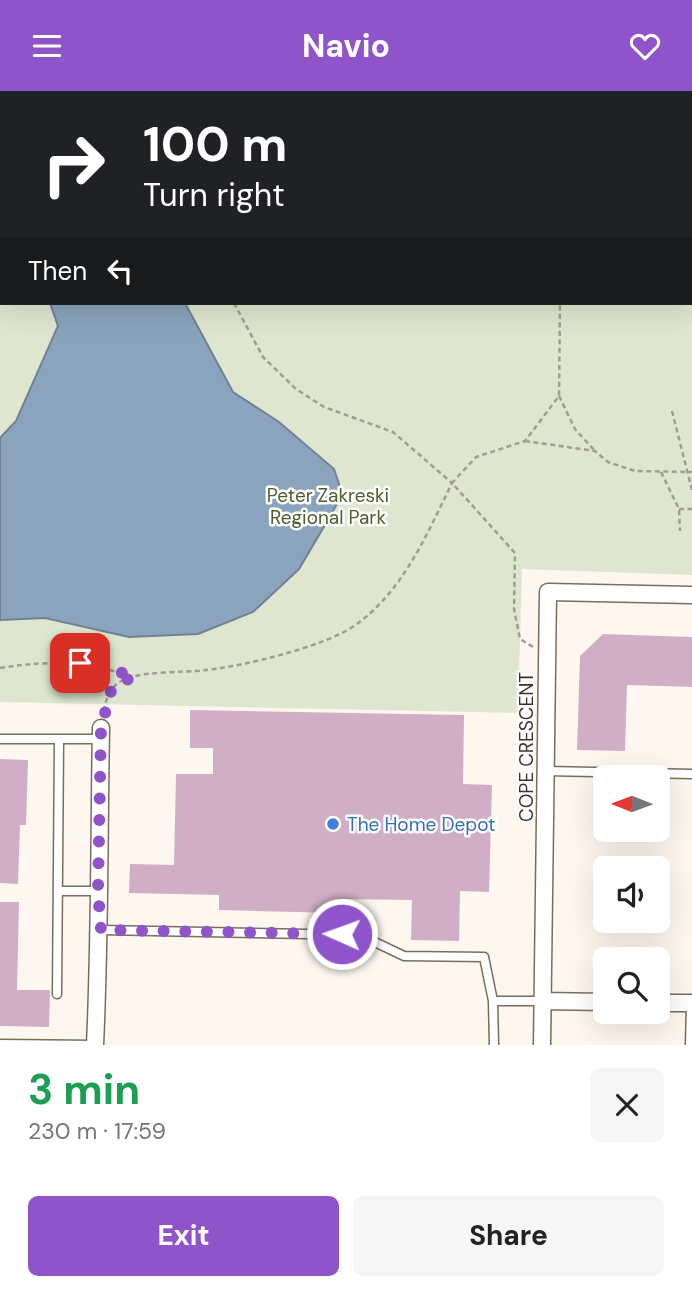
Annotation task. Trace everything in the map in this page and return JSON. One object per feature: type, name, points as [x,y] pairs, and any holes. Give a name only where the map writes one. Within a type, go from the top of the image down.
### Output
[{"type":"street","name":"COPE CRESCENT","points":[[542,1045],[548,592],[692,596]]},
{"type":"street","points":[[94,1045],[101,930],[98,891],[101,734]]},
{"type":"street","points":[[543,1001],[593,1002]]},
{"type":"street","points":[[670,1003],[691,1003]]},
{"type":"lane","points":[[0,739],[60,740],[101,734]]},
{"type":"lane","points":[[57,994],[60,740]]},
{"type":"lane","points":[[545,771],[692,774]]},
{"type":"lane","points":[[58,891],[98,891]]},
{"type":"lane","points":[[101,930],[360,935],[404,955],[484,957],[493,1001],[494,1045]]},
{"type":"lane","points":[[493,1001],[543,1001]]},
{"type":"lane","points":[[690,1045],[691,1003]]},
{"type":"lane","points":[[0,1044],[94,1045]]},
{"type":"path","points":[[235,305],[263,357],[296,389],[324,407],[393,432],[452,482],[515,552],[514,609],[520,639],[528,647],[547,648]]},
{"type":"path","points":[[560,305],[559,396],[575,429],[595,451],[620,467],[635,471],[692,472]]},
{"type":"path","points":[[525,441],[559,396]]},
{"type":"path","points":[[672,411],[692,490]]},
{"type":"path","points":[[101,734],[111,691],[118,683],[135,677],[211,670],[288,652],[351,628],[384,599],[416,557],[452,482],[476,457],[525,441],[595,451]]},
{"type":"path","points":[[661,472],[679,509],[680,531]]},
{"type":"path","points":[[679,509],[692,509]]},
{"type":"path","points":[[0,668],[61,661],[98,665],[135,677]]},
{"type":"green space","name":"Peter Zakreski Regional Park","points":[[0,305],[692,305],[692,575],[522,569],[518,713],[0,702]]},
{"type":"water","points":[[51,305],[186,305],[233,392],[279,422],[334,469],[339,484],[339,500],[332,513],[299,569],[253,612],[198,634],[129,637],[45,618],[0,620],[0,438],[16,421],[58,326]]},
{"type":"building","points":[[603,634],[692,637],[692,687],[627,685],[625,751],[577,750],[580,656]]},
{"type":"building","name":"The Home Depot","points":[[190,710],[464,715],[463,784],[492,785],[489,892],[460,891],[459,941],[411,940],[412,900],[339,899],[339,913],[219,910],[219,895],[129,893],[130,864],[174,865],[176,774],[213,774],[213,748],[190,748]]},
{"type":"building","points":[[0,759],[28,760],[26,825],[20,825],[18,884],[0,883]]},
{"type":"building","points":[[0,902],[19,902],[17,990],[50,990],[49,1027],[0,1026]]},
{"type":"place","name":"The Home Depot","points":[[333,824]]},
{"type":"route","points":[[80,663],[98,665],[135,677],[118,683],[111,691],[101,728],[98,891],[101,930],[342,934]]}]
